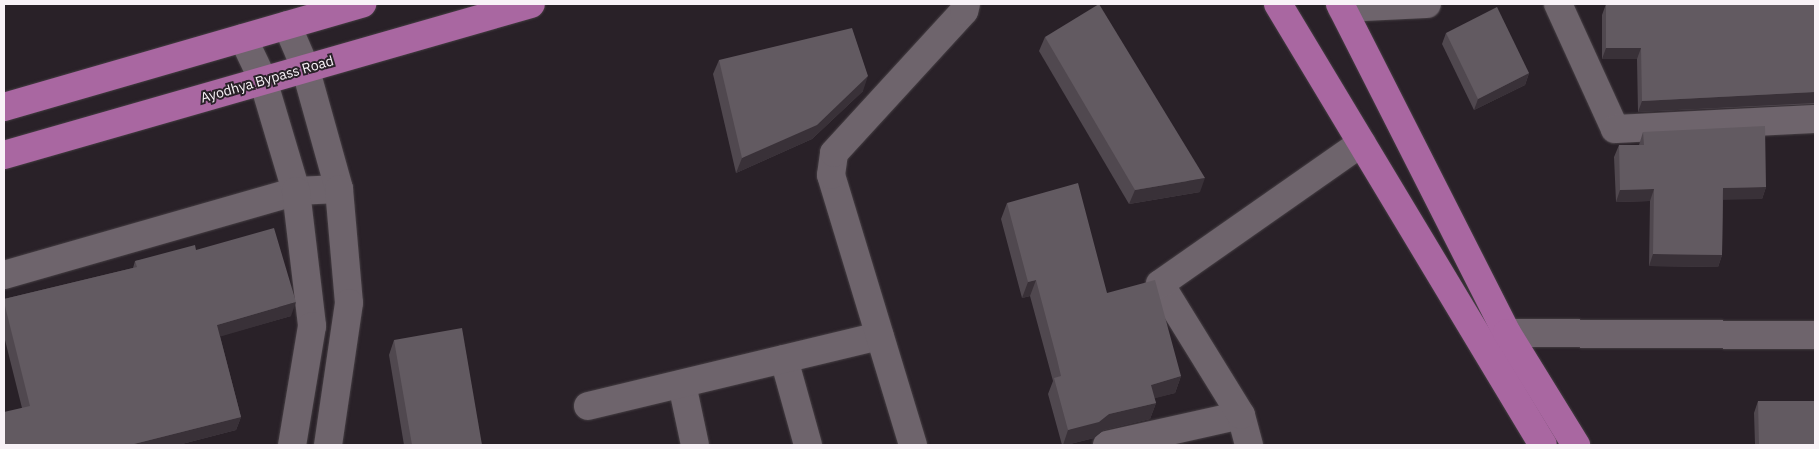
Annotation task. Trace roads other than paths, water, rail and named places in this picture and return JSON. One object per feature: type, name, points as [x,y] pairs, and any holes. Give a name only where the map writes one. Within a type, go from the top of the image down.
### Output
[{"type":"main road","points":[[4,107],[362,4]]},
{"type":"main road","name":"Ayodhya Bypass Road","points":[[4,156],[531,4]]},
{"type":"main road","points":[[1278,4],[1543,445]]},
{"type":"main road","points":[[1341,6],[1507,333],[1576,445]]},
{"type":"street","points":[[913,445],[831,175],[834,153],[964,11],[966,4]]},
{"type":"street","points":[[1341,6],[1427,4]]},
{"type":"street","points":[[1558,4],[1615,129],[1815,119]]},
{"type":"street","points":[[287,25],[305,68],[339,189],[349,303],[328,445]]},
{"type":"street","points":[[243,38],[263,80],[296,191],[312,326],[292,445]]},
{"type":"street","points":[[1107,445],[1246,435],[1160,284],[1361,143]]},
{"type":"street","points":[[4,275],[296,191],[339,189]]},
{"type":"street","points":[[1507,333],[1815,335]]},
{"type":"street","points":[[588,406],[880,336]]},
{"type":"street","points":[[784,359],[808,445]]},
{"type":"street","points":[[682,384],[695,445]]}]
